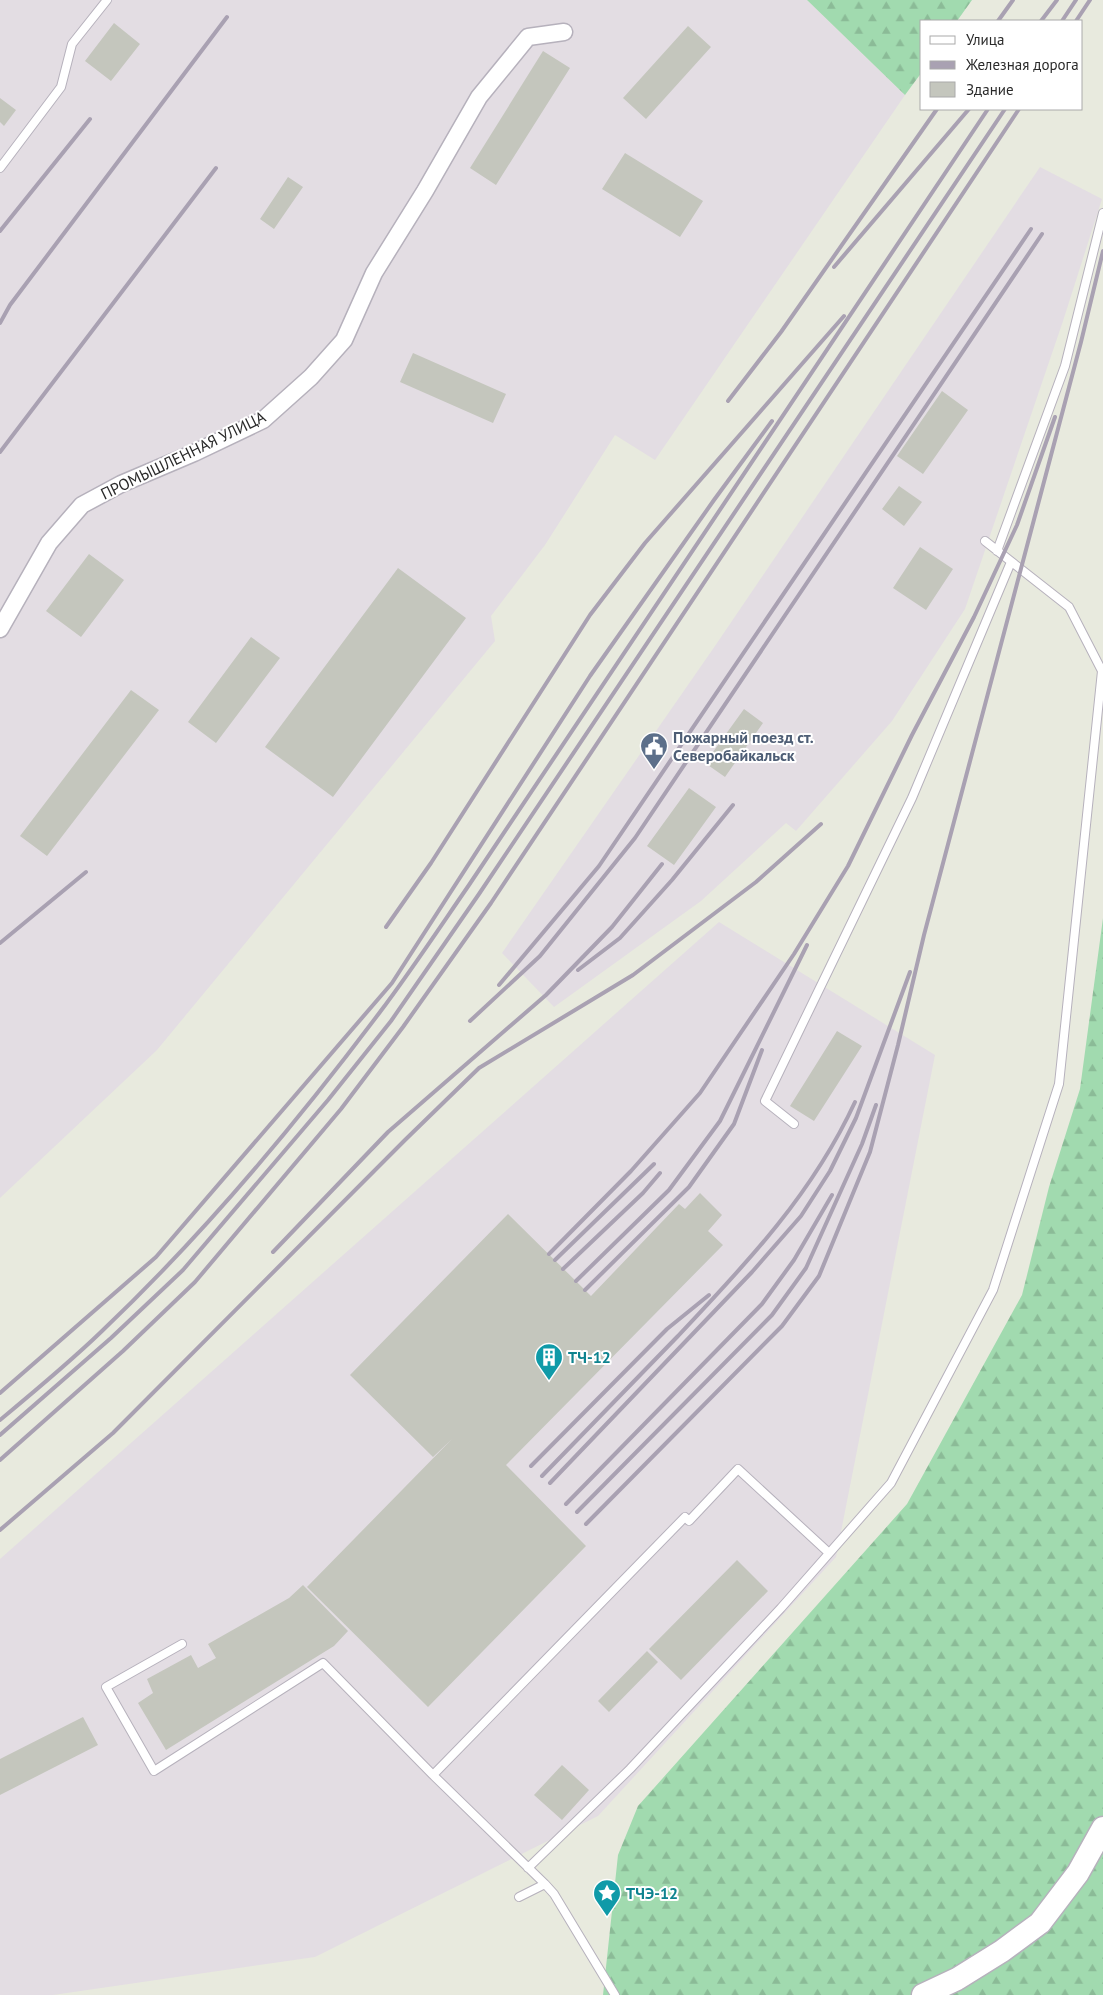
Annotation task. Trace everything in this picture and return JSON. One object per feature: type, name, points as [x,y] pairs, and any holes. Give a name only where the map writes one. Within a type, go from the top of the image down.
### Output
[{"type":"main road","points":[[923,1995],[957,1979],[1040,1923],[1078,1874],[1103,1828]]},
{"type":"street","name":"ПРОМЫШЛЕННАЯ УЛИЦА","points":[[0,630],[49,544],[82,505],[121,484],[194,453],[263,420],[311,377],[344,340],[374,273],[425,191],[479,97],[528,37],[564,32]]},
{"type":"lane","points":[[0,168],[61,87],[72,44],[107,0]]},
{"type":"lane","points":[[997,551],[1064,366],[1103,213]]},
{"type":"lane","points":[[528,1868],[630,1769],[781,1608],[891,1483],[993,1290],[1059,1084],[1103,670],[1070,607],[984,541]]},
{"type":"lane","points":[[794,1124],[765,1102],[912,798],[1011,562]]},
{"type":"lane","points":[[433,1775],[685,1517],[689,1521],[738,1469],[829,1553]]},
{"type":"lane","points":[[182,1644],[106,1687],[154,1772],[323,1663],[554,1894],[615,1995]]},
{"type":"lane","points":[[519,1897],[545,1884]]},
{"type":"shaded area","points":[[0,0],[807,0],[905,95],[655,460],[615,435],[545,545],[491,616],[495,641],[157,1050],[0,1198]]},
{"type":"shaded area","points":[[1040,167],[1102,199],[1063,321],[965,609],[892,721],[796,831],[786,823],[701,901],[554,1007],[502,953],[715,646]]},
{"type":"shaded area","points":[[719,922],[935,1055],[836,1557],[598,1816],[315,1957],[53,1995],[0,1995],[0,1559]]},
{"type":"green space","points":[[807,0],[972,0],[958,20],[920,20],[920,75],[905,95]]},
{"type":"green space","points":[[1103,918],[1103,1995],[603,1995],[618,1855],[638,1806],[907,1504],[1022,1295],[1049,1187],[1080,1089]]},
{"type":"building","points":[[114,23],[140,44],[111,81],[85,61]]},
{"type":"building","points":[[688,26],[711,47],[646,119],[623,98]]},
{"type":"building","points":[[543,51],[570,68],[496,185],[470,168]]},
{"type":"building","points":[[0,98],[16,110],[4,126],[0,122]]},
{"type":"building","points":[[625,153],[703,201],[680,237],[602,189]]},
{"type":"building","points":[[288,177],[303,187],[274,229],[260,219]]},
{"type":"building","points":[[413,353],[506,394],[493,423],[400,382]]},
{"type":"building","points":[[942,391],[968,410],[923,474],[897,456]]},
{"type":"building","points":[[899,486],[922,502],[904,526],[882,509]]},
{"type":"building","points":[[920,547],[953,569],[926,610],[893,588]]},
{"type":"building","points":[[89,554],[124,580],[81,637],[46,611]]},
{"type":"building","points":[[398,568],[466,618],[333,797],[265,747]]},
{"type":"building","points":[[251,637],[280,658],[216,743],[188,722]]},
{"type":"building","points":[[131,690],[159,710],[47,856],[20,836]]},
{"type":"building","points":[[744,709],[763,723],[725,777],[705,763]]},
{"type":"building","points":[[689,788],[716,807],[674,865],[647,846]]},
{"type":"building","points":[[837,1031],[862,1046],[814,1121],[790,1106]]},
{"type":"building","name":"ТЧ-12","points":[[700,1193],[722,1215],[708,1231],[723,1245],[506,1465],[586,1546],[428,1707],[307,1587],[452,1439],[433,1457],[350,1375],[508,1214],[591,1296],[679,1204],[685,1209]]},
{"type":"building","points":[[737,1560],[768,1591],[681,1680],[649,1649]]},
{"type":"building","points":[[303,1585],[348,1631],[334,1646],[166,1750],[138,1703],[153,1693],[147,1679],[191,1655],[198,1668],[216,1658],[208,1644],[289,1598]]},
{"type":"building","points":[[647,1651],[658,1662],[609,1712],[598,1701]]},
{"type":"building","points":[[83,1717],[98,1745],[0,1795],[0,1759]]},
{"type":"building","points":[[562,1765],[589,1790],[562,1820],[534,1795]]},
{"type":"railway","points":[[999,20],[1013,0]]},
{"type":"railway","points":[[1042,20],[1057,0]]},
{"type":"railway","points":[[1063,20],[1076,0]]},
{"type":"railway","points":[[1077,20],[1090,0]]},
{"type":"railway","points":[[0,323],[10,305],[227,17]]},
{"type":"railway","points":[[728,401],[781,332],[936,110]]},
{"type":"railway","points":[[834,267],[968,110]]},
{"type":"railway","points":[[0,1420],[90,1343],[177,1256],[282,1137],[380,1012],[469,885],[987,110]]},
{"type":"railway","points":[[0,1435],[111,1338],[183,1270],[328,1100],[391,1021],[479,894],[1004,110]]},
{"type":"railway","points":[[0,1460],[123,1351],[195,1282],[341,1109],[403,1027],[491,903],[1018,110]]},
{"type":"railway","points":[[0,231],[90,119]]},
{"type":"railway","points":[[0,452],[216,168]]},
{"type":"railway","points":[[499,985],[599,866],[1031,229]]},
{"type":"railway","points":[[470,1021],[540,956],[635,838],[1042,234]]},
{"type":"railway","points":[[586,1524],[782,1326],[819,1276],[870,1152],[924,935],[1081,342],[1103,251]]},
{"type":"railway","points":[[386,927],[431,863],[590,615],[645,543],[844,316]]},
{"type":"railway","points":[[549,1254],[631,1171],[700,1093],[794,954],[848,866],[912,735],[974,617],[1017,525],[1055,417]]},
{"type":"railway","points":[[0,1393],[156,1257],[392,983],[590,676],[772,421]]},
{"type":"railway","points":[[578,970],[620,938],[672,880],[733,805]]},
{"type":"railway","points":[[0,1530],[113,1433],[479,1068],[633,975],[756,882],[821,824]]},
{"type":"railway","points":[[273,1252],[388,1132],[546,995],[612,927],[662,864]]},
{"type":"railway","points":[[0,943],[86,872]]},
{"type":"railway","points":[[576,1281],[669,1190],[720,1121],[807,945]]},
{"type":"railway","points":[[550,1483],[752,1272],[801,1216],[830,1171],[856,1118],[910,972]]},
{"type":"railway","points":[[585,1290],[689,1187],[734,1124],[762,1050]]},
{"type":"railway","points":[[542,1476],[728,1283],[776,1227],[819,1168],[855,1102]]},
{"type":"railway","points":[[577,1512],[772,1315],[806,1268],[862,1144],[876,1105]]},
{"type":"railway","points":[[555,1260],[654,1164]]},
{"type":"railway","points":[[563,1269],[643,1193],[660,1173]]},
{"type":"railway","points":[[566,1504],[762,1304],[794,1260],[832,1195]]},
{"type":"railway","points":[[531,1466],[667,1329],[709,1295]]},
{"type":"place","name":"Пожарный поезд ст. Северобайкальск","points":[[654,770]]},
{"type":"place","name":"ТЧ-12","points":[[549,1381]]},
{"type":"place","name":"ТЧЭ-12","points":[[607,1917]]}]
